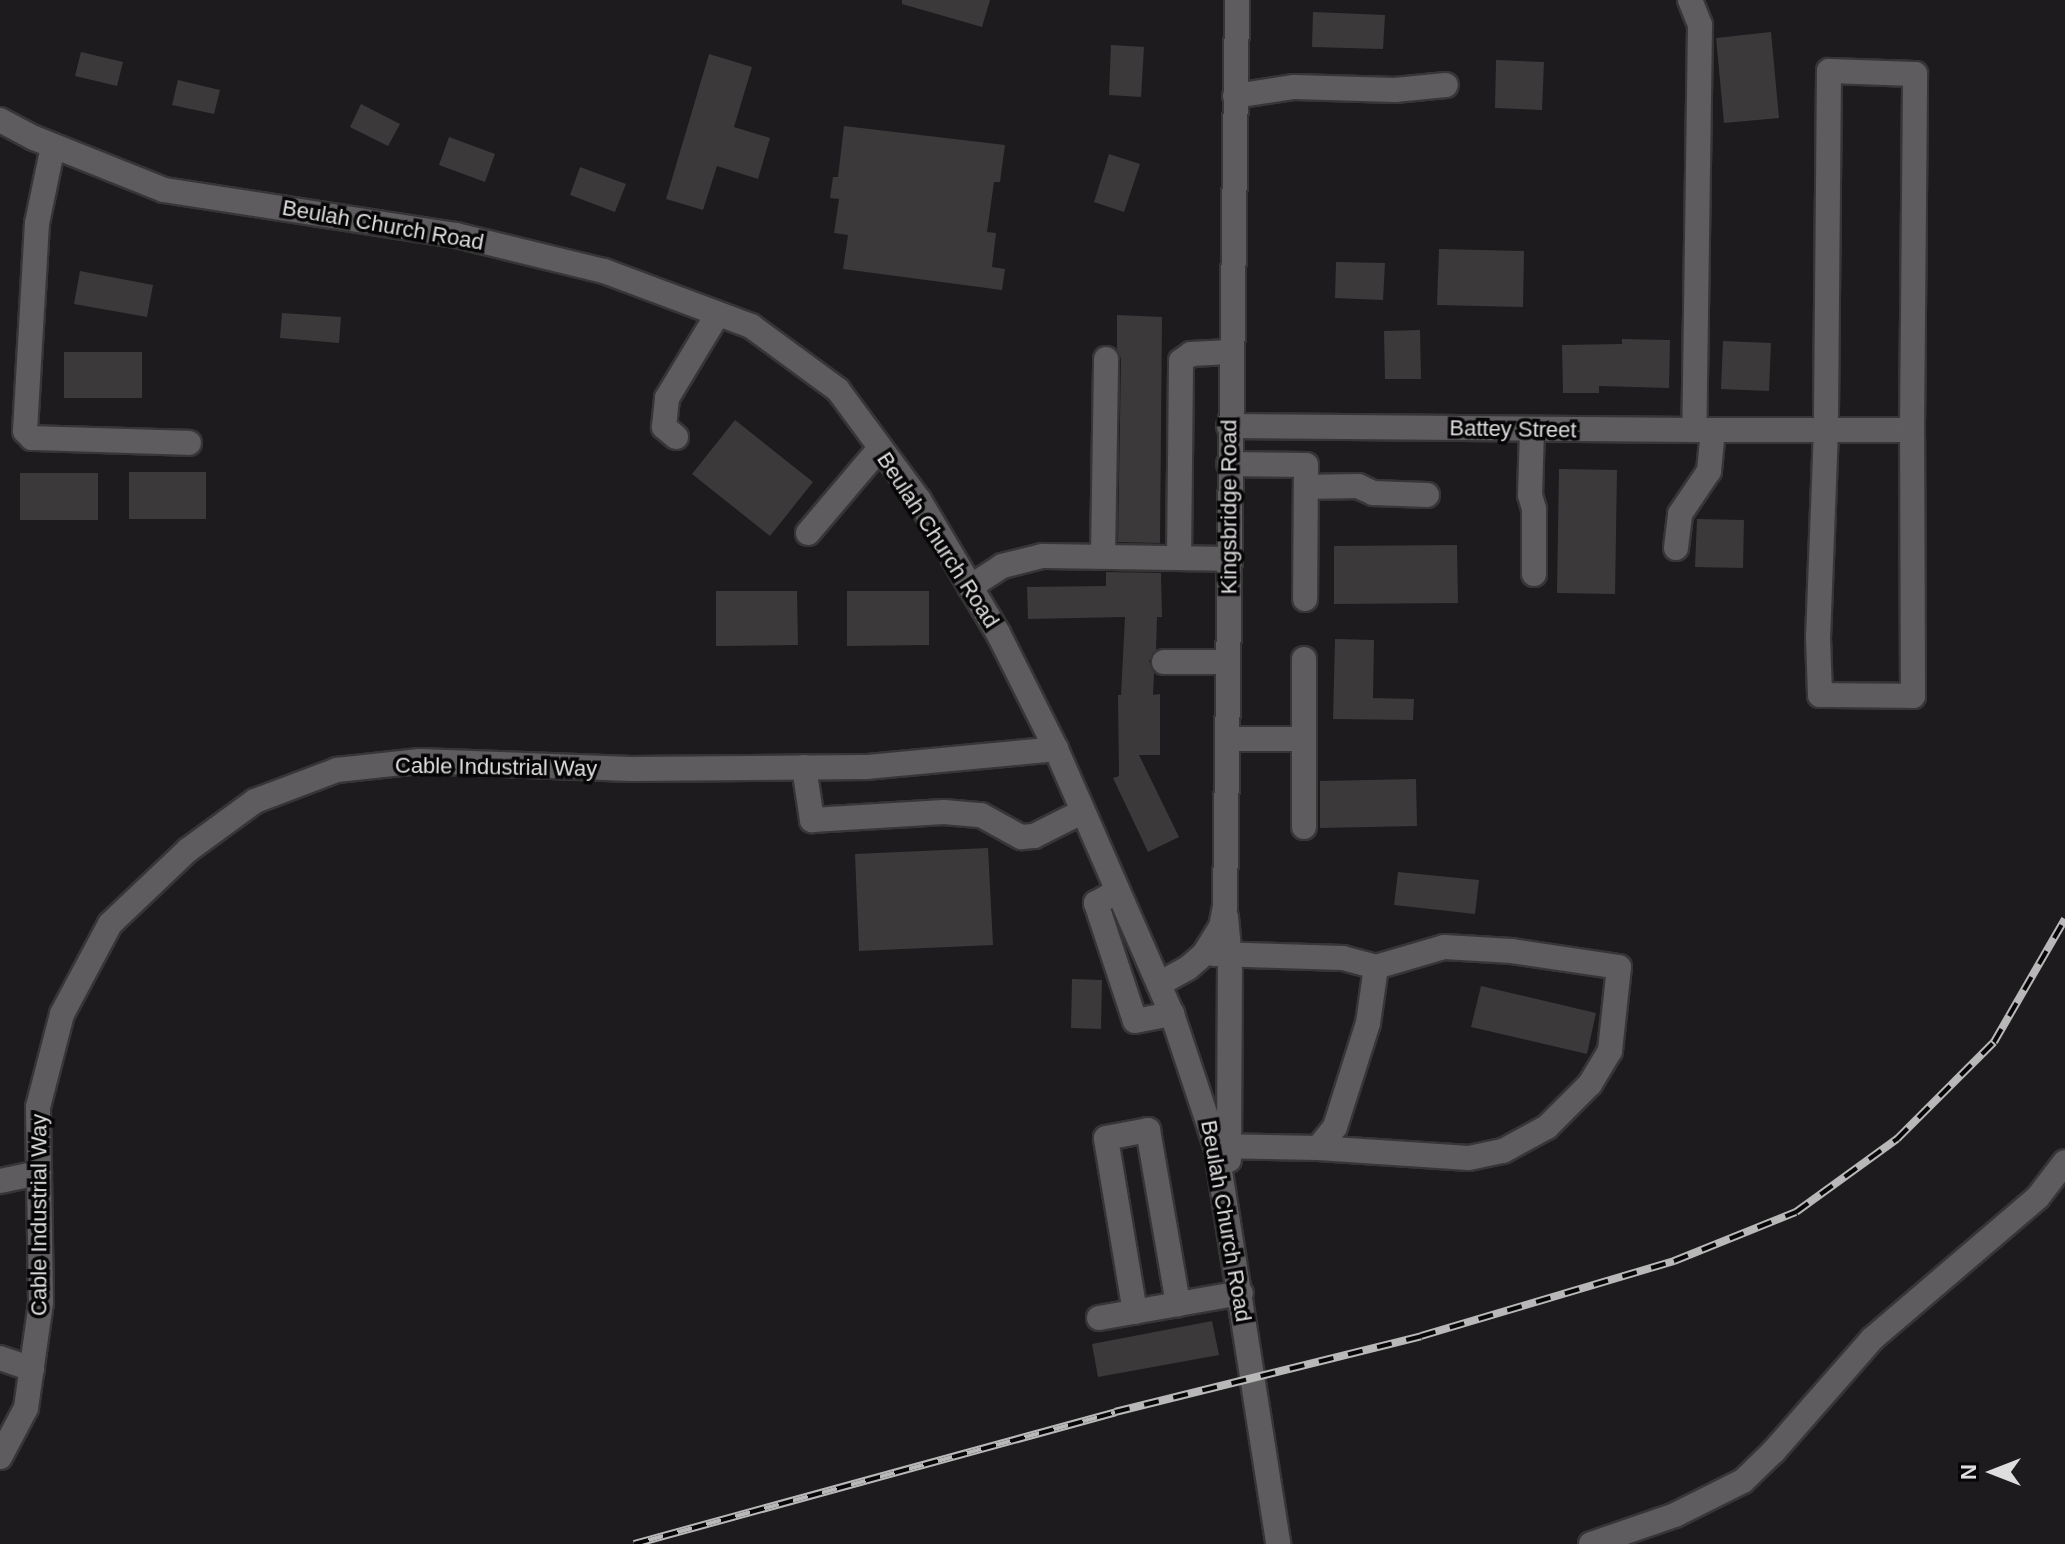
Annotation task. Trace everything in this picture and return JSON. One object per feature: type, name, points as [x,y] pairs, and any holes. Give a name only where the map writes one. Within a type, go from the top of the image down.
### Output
[{"type":"street","name":"Kingsbridge Road","points":[[1159,984],[1188,968],[1204,954],[1221,927],[1225,907],[1237,0]]},
{"type":"street","points":[[1676,548],[1680,514],[1709,471],[1704,430],[1700,25],[1690,0]]},
{"type":"street","points":[[1829,71],[1915,74],[1912,430],[1913,696],[1820,695],[1818,637],[1826,430],[1829,71]]},
{"type":"street","points":[[1235,96],[1282,88],[1395,90],[1446,85]]},
{"type":"street","name":"Beulah Church Road","points":[[0,120],[53,146],[164,190],[462,236],[604,271],[751,326],[838,390],[919,500],[998,633],[1056,749],[1172,1014],[1222,1146],[1228,1210],[1278,1544]]},
{"type":"street","points":[[53,146],[37,223],[25,431],[32,438],[189,443]]},
{"type":"street","points":[[676,437],[664,427],[667,398],[717,315]]},
{"type":"street","points":[[1179,558],[1181,361],[1191,354],[1230,352]]},
{"type":"street","points":[[1103,556],[1106,359]]},
{"type":"street","name":"Battey Street","points":[[1229,426],[1912,430]]},
{"type":"street","points":[[1532,429],[1530,495],[1534,509],[1534,574]]},
{"type":"street","points":[[808,533],[880,448]]},
{"type":"street","points":[[1229,464],[1306,465],[1305,599]]},
{"type":"street","points":[[1306,487],[1358,486],[1373,493],[1427,495]]},
{"type":"street","points":[[970,587],[1002,566],[1021,559],[1103,556],[1229,559]]},
{"type":"street","points":[[1304,659],[1304,827]]},
{"type":"street","points":[[1164,662],[1228,662]]},
{"type":"street","points":[[1228,739],[1304,739]]},
{"type":"street","name":"Cable Industrial Way","points":[[0,1457],[26,1408],[32,1369],[41,1302],[38,1107],[62,1014],[110,924],[188,850],[255,801],[337,770],[420,761],[631,769],[867,767],[1056,749]]},
{"type":"street","points":[[804,767],[812,820],[956,813],[981,815],[1021,837],[1034,836],[1082,812]]},
{"type":"street","points":[[1116,892],[1096,903],[1135,1021],[1172,1014]]},
{"type":"street","points":[[1204,954],[1230,954],[1343,958],[1376,967],[1444,947],[1512,951],[1619,967],[1610,1051],[1590,1084],[1547,1127],[1503,1151],[1469,1158],[1318,1148],[1222,1146],[1230,954],[1225,907]]},
{"type":"street","points":[[1318,1148],[1335,1127],[1368,1023],[1376,967]]},
{"type":"street","points":[[1135,1312],[1106,1138],[1148,1130],[1178,1304]]},
{"type":"street","points":[[1591,1544],[1675,1515],[1743,1481],[1774,1451],[1872,1339],[2038,1197],[2065,1162]]},
{"type":"street","points":[[0,1181],[39,1173]]},
{"type":"street","points":[[1099,1318],[1241,1293]]},
{"type":"street","points":[[0,1358],[32,1369]]},
{"type":"building","points":[[902,0],[990,0],[982,27],[902,4]]},
{"type":"building","points":[[1313,12],[1385,15],[1383,49],[1312,47]]},
{"type":"building","points":[[1771,32],[1779,118],[1724,123],[1716,38]]},
{"type":"building","points":[[1111,45],[1144,47],[1141,97],[1109,95]]},
{"type":"building","points":[[81,52],[123,62],[117,86],[75,76]]},
{"type":"building","points":[[709,54],[752,67],[734,127],[770,138],[758,179],[717,166],[703,210],[666,199]]},
{"type":"building","points":[[1496,60],[1544,62],[1542,110],[1495,108]]},
{"type":"building","points":[[178,80],[220,90],[214,114],[172,105]]},
{"type":"building","points":[[361,104],[400,124],[388,146],[350,127]]},
{"type":"building","points":[[844,126],[1005,145],[1000,182],[994,182],[987,232],[996,233],[992,267],[1005,269],[1002,290],[843,269],[848,235],[834,233],[839,199],[830,198],[833,177],[838,177]]},
{"type":"building","points":[[449,137],[495,154],[485,182],[439,165]]},
{"type":"building","points":[[1109,154],[1140,164],[1124,212],[1094,202]]},
{"type":"building","points":[[580,167],[626,184],[615,212],[570,195]]},
{"type":"building","points":[[1439,249],[1524,251],[1523,307],[1437,305]]},
{"type":"building","points":[[1336,262],[1385,263],[1383,300],[1335,298]]},
{"type":"building","points":[[80,271],[153,285],[147,317],[74,304]]},
{"type":"building","points":[[282,313],[341,317],[339,343],[280,338]]},
{"type":"building","points":[[1117,315],[1162,317],[1160,543],[1118,542],[1121,359],[1117,349]]},
{"type":"building","points":[[1420,330],[1421,379],[1385,379],[1384,331]]},
{"type":"building","points":[[1622,339],[1670,340],[1669,388],[1599,386],[1599,393],[1563,393],[1562,345],[1622,344]]},
{"type":"building","points":[[1723,341],[1771,343],[1769,391],[1721,389]]},
{"type":"building","points":[[64,352],[142,352],[142,398],[64,398]]},
{"type":"building","points":[[735,420],[813,482],[770,536],[692,474]]},
{"type":"building","points":[[1559,469],[1617,470],[1615,594],[1557,593]]},
{"type":"building","points":[[129,472],[206,472],[206,519],[129,519]]},
{"type":"building","points":[[20,473],[98,473],[98,520],[20,520]]},
{"type":"building","points":[[1697,519],[1744,520],[1743,568],[1695,567]]},
{"type":"building","points":[[1457,545],[1458,603],[1334,604],[1334,546]]},
{"type":"building","points":[[1106,572],[1161,573],[1162,617],[1157,617],[1156,650],[1149,661],[1154,673],[1153,695],[1160,694],[1160,755],[1139,755],[1179,837],[1148,852],[1113,778],[1119,776],[1118,695],[1121,695],[1125,617],[1028,619],[1027,587],[1106,586]]},
{"type":"building","points":[[716,591],[797,591],[798,645],[716,646]]},
{"type":"building","points":[[847,591],[929,591],[929,645],[847,646]]},
{"type":"building","points":[[1335,639],[1374,640],[1373,698],[1414,699],[1413,720],[1333,719]]},
{"type":"building","points":[[1416,779],[1417,826],[1320,828],[1320,781]]},
{"type":"building","points":[[988,848],[993,945],[859,951],[855,854]]},
{"type":"building","points":[[1398,872],[1479,880],[1475,914],[1394,905]]},
{"type":"building","points":[[1072,979],[1102,980],[1101,1029],[1071,1028]]},
{"type":"building","points":[[1481,986],[1596,1013],[1587,1054],[1471,1027]]},
{"type":"building","points":[[1212,1321],[1219,1355],[1098,1377],[1092,1344]]},
{"type":"railway","points":[[634,1544],[1115,1412],[1421,1336],[1674,1261],[1796,1212],[1897,1139],[1994,1042],[2065,919]]}]
